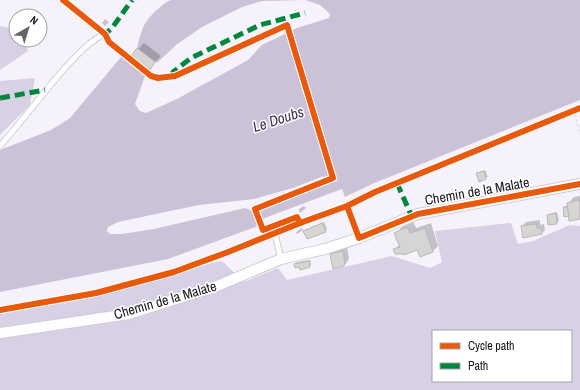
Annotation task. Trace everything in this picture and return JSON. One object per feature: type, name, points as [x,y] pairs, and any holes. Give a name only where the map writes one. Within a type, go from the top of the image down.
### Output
[{"type":"street","name":"Chemin de la Malate","points":[[0,333],[129,314],[217,286],[281,260],[325,250],[418,214],[580,184]]},
{"type":"lane","points":[[0,146],[45,90],[81,51],[96,38],[105,34],[63,0]]},
{"type":"lane","points":[[347,206],[359,238]]},
{"type":"lane","points":[[275,234],[281,260]]},
{"type":"path","points":[[574,110],[580,134]]},
{"type":"shaded area","points":[[0,26],[8,28],[8,48],[27,48],[28,51],[0,70]]},
{"type":"shaded area","points":[[35,78],[30,105],[0,135],[0,81]]},
{"type":"shaded area","points":[[511,223],[518,244],[533,241],[570,225],[580,226],[580,390],[0,390],[0,311],[222,261],[244,282],[278,268],[287,280],[392,256],[430,268],[442,262],[435,231]]},
{"type":"water","points":[[171,0],[305,0],[262,1],[242,7],[202,27],[176,45],[157,63],[137,48],[146,22],[164,4]]},
{"type":"water","name":"Le Doubs","points":[[305,0],[580,0],[580,100],[372,184],[345,197],[342,189],[257,221],[258,226],[168,259],[0,292],[0,150],[51,130],[70,118],[121,57],[145,76],[135,104],[140,111],[146,113],[177,99],[248,60],[262,45],[297,28],[329,18],[330,14],[320,5]],"holes":[[[336,175],[337,181],[253,211],[245,208],[154,229],[121,234],[110,234],[107,231],[108,227],[118,222],[199,205],[254,199],[293,188],[321,177]]]},
{"type":"building","points":[[137,48],[155,62],[150,70],[131,56]]},
{"type":"building","points":[[484,171],[486,179],[479,182],[476,173]]},
{"type":"building","points":[[580,200],[580,219],[569,221],[567,203]]},
{"type":"building","points":[[563,207],[567,207],[569,216],[564,217]]},
{"type":"building","points":[[556,213],[557,224],[548,225],[547,215]]},
{"type":"building","points":[[322,223],[326,232],[307,239],[303,231]]},
{"type":"building","points":[[536,224],[537,228],[541,228],[542,234],[523,238],[521,226]]},
{"type":"building","points":[[407,227],[410,233],[425,228],[433,252],[420,257],[417,250],[404,255],[395,254],[393,249],[400,247],[394,233]]},
{"type":"building","points":[[343,251],[344,266],[333,269],[330,254]]},
{"type":"building","points":[[309,261],[310,267],[300,270],[299,267],[295,268],[294,264]]},
{"type":"marked path","points":[[106,37],[105,34],[112,28],[132,0]]},
{"type":"marked path","points":[[175,76],[173,72],[191,58],[260,25],[305,13]]},
{"type":"marked path","points":[[0,98],[45,90]]},
{"type":"marked path","points":[[397,183],[412,217]]},
{"type":"cycle path","points":[[63,0],[105,34],[109,42],[151,76],[158,78],[175,76],[287,25],[333,178],[255,209],[263,230],[297,217],[300,223]]},
{"type":"cycle path","points":[[0,310],[96,293],[174,272],[347,206],[375,192],[580,108]]},
{"type":"cycle path","points":[[347,206],[359,238],[418,214],[580,184]]}]
